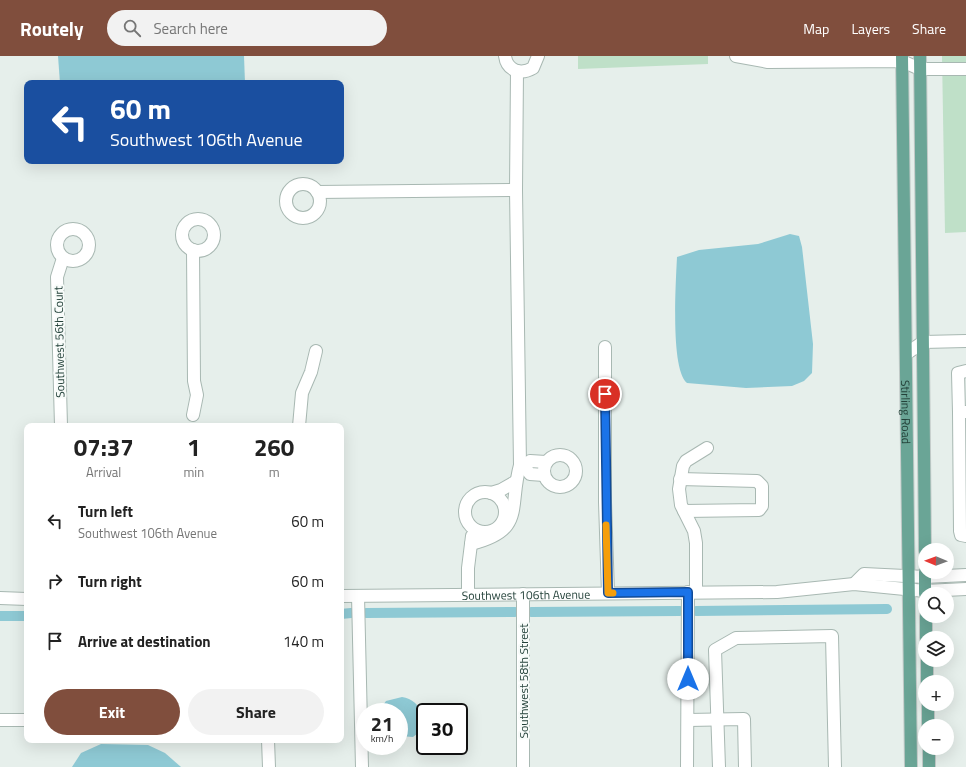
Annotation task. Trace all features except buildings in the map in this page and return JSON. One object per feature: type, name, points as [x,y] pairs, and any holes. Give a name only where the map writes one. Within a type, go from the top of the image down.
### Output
[{"type":"main road","name":"Stirling Road","points":[[920,56],[925,543]]},
{"type":"main road","name":"Stirling Road","points":[[905,58],[906,354],[912,767]]},
{"type":"main road","points":[[929,755],[929,767]]},
{"type":"street","points":[[505,56],[508,65],[517,71],[522,72],[533,68],[538,56]]},
{"type":"street","points":[[736,56],[768,62],[807,59],[905,58],[920,69],[966,69]]},
{"type":"street","points":[[501,501],[508,495],[522,465],[516,190],[517,71]]},
{"type":"street","points":[[317,192],[516,190]]},
{"type":"street","points":[[193,250],[194,381],[198,395],[193,420]]},
{"type":"street","name":"Southwest 56th Court","points":[[61,423],[57,277],[63,258]]},
{"type":"street","points":[[906,354],[923,342],[966,341]]},
{"type":"street","points":[[605,347],[605,502],[608,593]]},
{"type":"street","points":[[299,423],[302,393],[311,372],[316,351]]},
{"type":"street","points":[[966,371],[958,374],[963,412],[960,531],[961,535],[966,536]]},
{"type":"street","points":[[687,767],[692,592],[696,543],[694,531],[679,498],[680,479],[686,460],[707,448]]},
{"type":"street","points":[[557,454],[568,456],[575,464],[576,475],[570,484],[560,487],[550,484],[544,475],[546,462],[552,456],[557,454]]},
{"type":"street","points":[[522,465],[530,461],[546,462]]},
{"type":"street","points":[[522,465],[530,474],[544,475]]},
{"type":"street","points":[[680,479],[757,481],[762,486],[762,506],[759,510],[684,510]]},
{"type":"street","points":[[468,595],[468,568],[472,534],[464,514],[467,501],[478,493],[491,493],[502,490],[515,482]]},
{"type":"street","points":[[471,544],[490,539],[508,526],[513,512],[515,482]]},
{"type":"street","points":[[470,526],[482,532],[494,530],[503,520],[505,514],[501,501],[491,493]]},
{"type":"street","points":[[471,544],[482,532]]},
{"type":"street","name":"Southwest 106th Avenue","points":[[854,584],[864,574],[909,576],[918,575]]},
{"type":"street","name":"Southwest 106th Avenue","points":[[954,575],[966,575]]},
{"type":"street","name":"Southwest 106th Avenue","points":[[344,596],[776,592],[854,584],[909,588],[918,590]]},
{"type":"street","name":"Southwest 106th Avenue","points":[[954,591],[966,590]]},
{"type":"street","name":"Southwest 58th Street","points":[[523,594],[523,767]]},
{"type":"street","points":[[358,596],[362,767]]},
{"type":"street","points":[[0,598],[24,599]]},
{"type":"street","points":[[719,767],[715,650],[736,638],[832,636],[835,767]]},
{"type":"street","points":[[688,720],[744,719],[745,767]]},
{"type":"street","points":[[0,720],[24,720]]},
{"type":"street","points":[[268,743],[269,767]]},
{"type":"green space","points":[[578,56],[708,56],[708,64],[578,69]]},
{"type":"green space","points":[[942,56],[966,56],[966,232],[945,233]]},
{"type":"water","points":[[58,56],[244,56],[245,80],[60,80]]},
{"type":"water","points":[[790,234],[799,236],[802,247],[813,344],[812,373],[804,381],[792,386],[746,388],[687,383],[682,375],[678,361],[676,343],[675,303],[677,257],[699,250],[758,244]]},
{"type":"water","points":[[402,697],[409,699],[416,704],[416,734],[413,737],[408,737],[408,703],[385,703],[386,701]]},
{"type":"water","points":[[101,744],[148,745],[165,753],[181,767],[72,767],[81,753]]},
{"type":"waterway","points":[[696,611],[887,609]]},
{"type":"waterway","points":[[531,612],[680,611]]},
{"type":"waterway","points":[[366,613],[515,612]]},
{"type":"waterway","points":[[344,614],[351,613]]},
{"type":"waterway","points":[[0,616],[24,616]]},
{"type":"slow traffic","points":[[606,525],[608,593],[613,593]]},
{"type":"route","points":[[605,394],[605,502],[608,593],[688,592],[688,679]]}]
